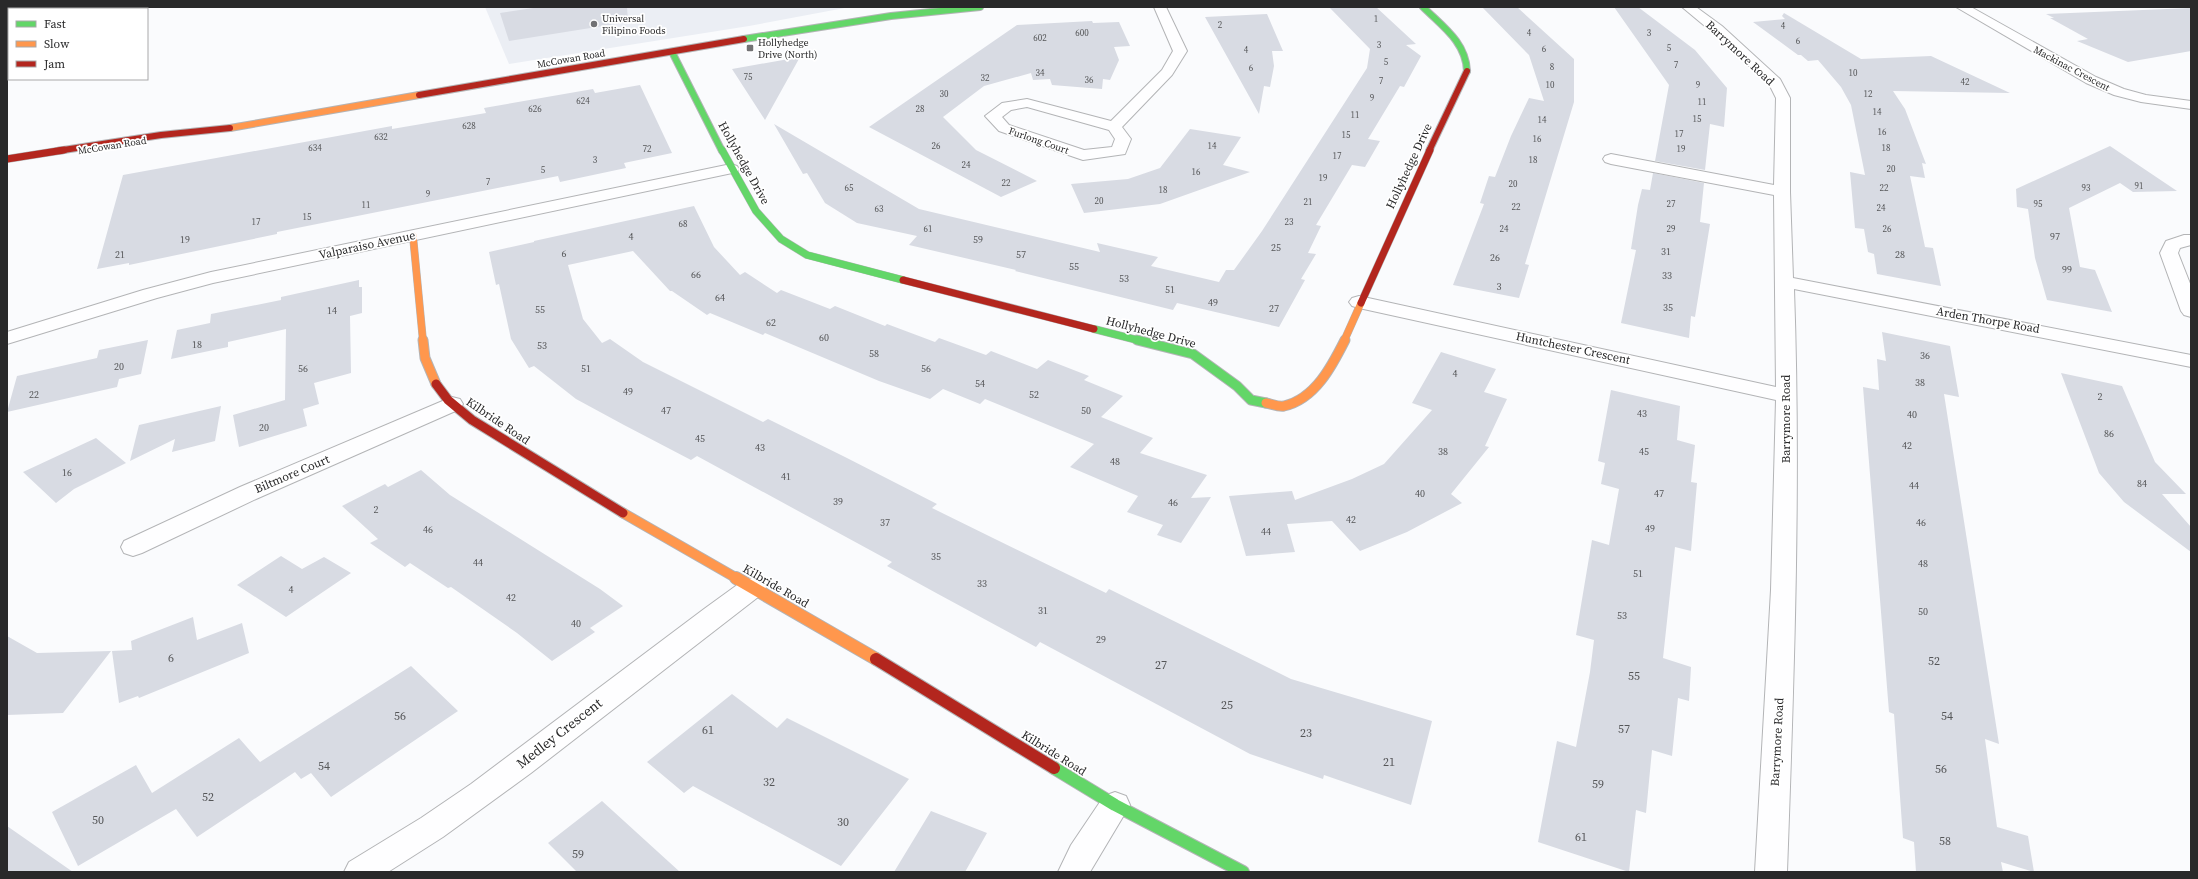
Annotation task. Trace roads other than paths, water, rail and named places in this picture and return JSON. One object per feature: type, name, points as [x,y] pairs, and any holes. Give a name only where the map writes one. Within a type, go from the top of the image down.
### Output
[{"type":"street","name":"McCowan Road","points":[[7,159],[161,135],[218,130],[868,18],[928,10],[980,7]]},
{"type":"street","points":[[1114,127],[1167,72],[1180,51],[1160,7]]},
{"type":"street","name":"Hollyhedge Drive","points":[[672,52],[731,169],[756,211],[781,239],[807,255],[1193,354],[1237,386],[1251,400],[1283,406],[1303,398],[1316,386],[1336,358],[1359,302],[1419,172],[1466,76],[1468,62],[1462,48],[1423,7]]},
{"type":"street","name":"Barrymore Road","points":[[1688,7],[1717,29],[1774,82],[1783,98],[1782,192],[1787,396],[1784,590],[1771,872]]},
{"type":"street","name":"Mackinac Crescent","points":[[1962,7],[2098,83],[2146,99],[2191,105]]},
{"type":"street","name":"Furlong Court","points":[[1027,103],[1114,127],[1123,139],[1119,151],[1083,155],[1004,128],[993,116],[1007,106],[1027,103]]},
{"type":"street","name":"McCowan Road","points":[[173,144],[218,130]]},
{"type":"street","points":[[1611,159],[1782,192]]},
{"type":"street","name":"Valparaiso Avenue","points":[[7,338],[150,294],[211,278],[731,169]]},
{"type":"street","name":"Kilbride Road","points":[[413,236],[425,358],[437,386],[452,404],[516,448],[753,587],[1116,805],[1243,872]]},
{"type":"street","points":[[2191,240],[2184,240],[2172,245],[2168,254],[2191,312]]},
{"type":"street","name":"Arden Thorpe Road","points":[[1784,282],[2191,361]]},
{"type":"street","name":"Huntchester Crescent","points":[[1359,302],[1787,396]]},
{"type":"street","name":"Biltmore Court","points":[[133,547],[248,493],[452,404]]},
{"type":"street","name":"Medley Crescent","points":[[360,872],[441,822],[493,784],[702,622],[753,587]]},
{"type":"street","points":[[1074,872],[1082,855],[1116,805]]},
{"type":"place","name":"Universal Filipino Foods","points":[[594,24]]},
{"type":"place","name":"Hollyhedge Drive (North)","points":[[750,48]]}]
